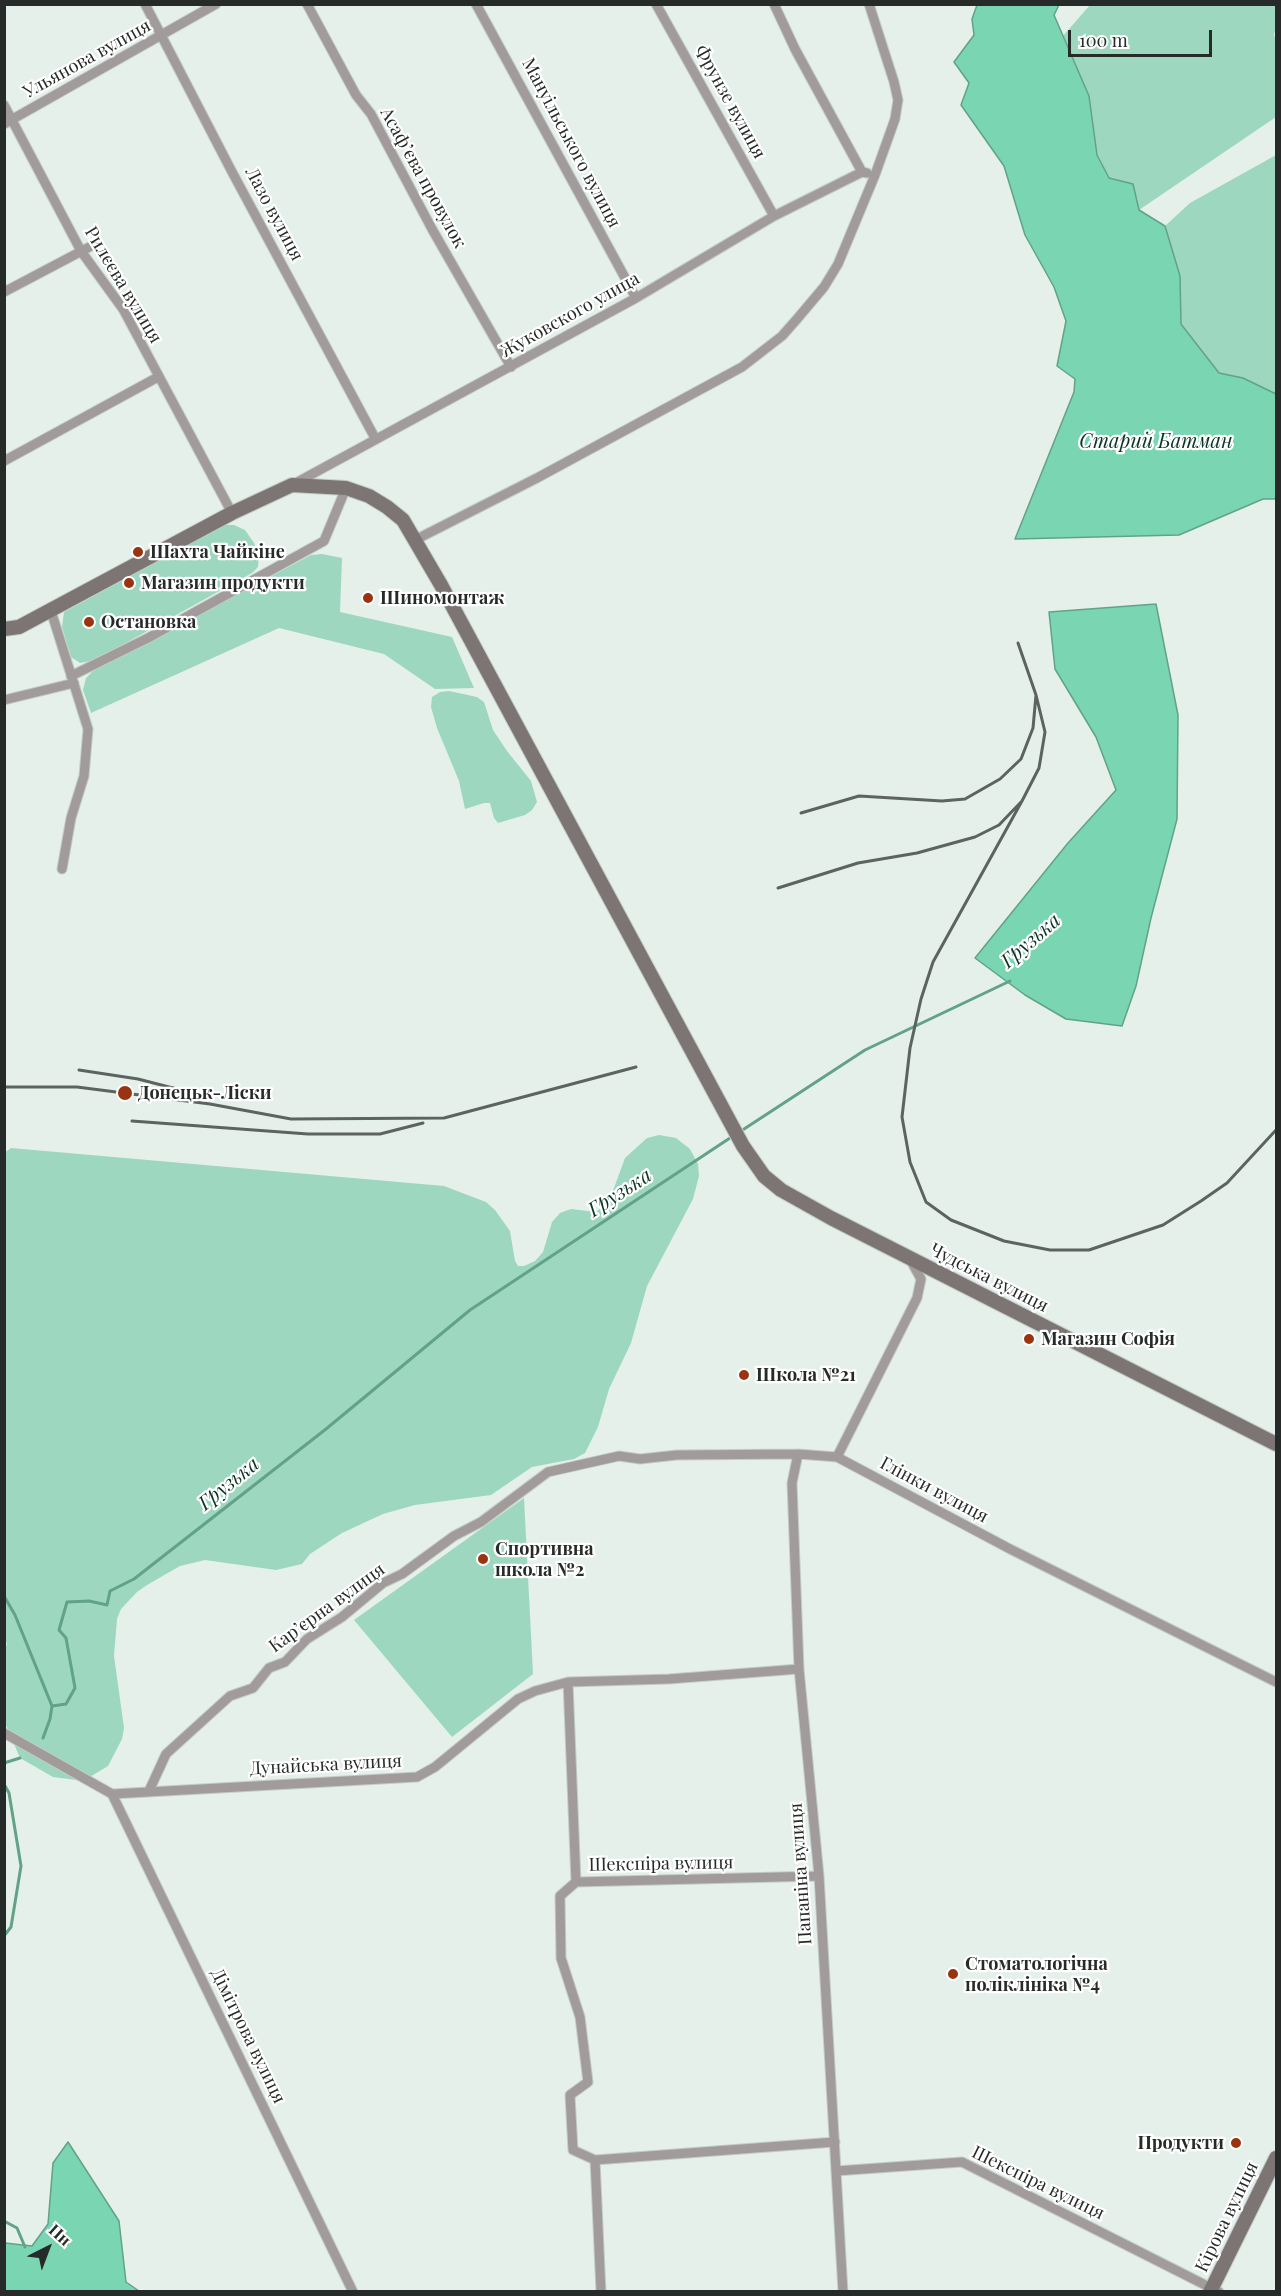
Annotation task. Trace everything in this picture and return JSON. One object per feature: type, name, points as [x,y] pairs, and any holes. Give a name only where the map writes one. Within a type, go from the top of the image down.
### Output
[{"type":"street","name":"Лазо вулиця","points":[[145,4],[375,438]]},
{"type":"street","name":"Ульянова вулиця","points":[[8,122],[216,4]]},
{"type":"street","name":"Асаф’єва провулок","points":[[307,4],[356,95],[371,114],[432,229],[511,367]]},
{"type":"street","name":"Мануільського вулиця","points":[[476,4],[636,298]]},
{"type":"street","name":"Фрунзе вулиця","points":[[656,4],[774,216]]},
{"type":"street","points":[[774,4],[795,49],[862,172],[875,175]]},
{"type":"street","points":[[415,540],[742,367],[782,336],[824,287],[848,243],[895,119],[898,100],[869,4]]},
{"type":"street","name":"Рилєєва вулиця","points":[[4,105],[8,122],[81,251],[123,309],[232,513]]},
{"type":"street","name":"Жуковского улица","points":[[292,485],[636,298],[774,216],[862,172]]},
{"type":"street","points":[[4,292],[95,244]]},
{"type":"street","points":[[4,461],[158,377]]},
{"type":"street","points":[[4,629],[19,627],[51,611],[232,513],[292,485]]},
{"type":"street","name":"Чудська вулиця","points":[[292,485],[346,488],[369,496],[403,520],[743,1146],[764,1176],[781,1190],[910,1258],[1276,1444]]},
{"type":"street","points":[[4,700],[73,679],[324,541],[346,488]]},
{"type":"street","points":[[51,611],[88,729],[84,776],[71,818],[62,869]]},
{"type":"street","points":[[837,1457],[916,1298],[921,1279],[910,1258]]},
{"type":"street","name":"Глінки вулиця","points":[[548,1472],[619,1456],[640,1459],[677,1455],[798,1454],[837,1457],[1067,1578],[1276,1682]]},
{"type":"street","name":"Папаніна вулиця","points":[[798,1454],[792,1483],[800,1669],[819,1876],[835,2142],[843,2291],[837,2292]]},
{"type":"street","name":"Кар’єрна вулиця","points":[[149,1791],[166,1754],[230,1696],[253,1688],[269,1668],[285,1662],[307,1640],[342,1617],[383,1583],[402,1574],[454,1536],[481,1522],[548,1472]]},
{"type":"street","name":"Дунайська вулиця","points":[[112,1794],[417,1777],[435,1767],[518,1700],[535,1691],[568,1682],[669,1679],[800,1669]]},
{"type":"street","points":[[568,1682],[576,1882],[560,1896],[561,1958],[580,2017],[588,2082],[570,2096],[573,2150],[595,2160],[835,2142]]},
{"type":"street","points":[[4,1733],[112,1794]]},
{"type":"street","name":"Дімітрова вулиця","points":[[112,1794],[354,2292]]},
{"type":"street","name":"Шекспіра вулиця","points":[[576,1882],[819,1876]]},
{"type":"street","name":"Кірова вулиця","points":[[1214,2290],[1276,2158]]},
{"type":"street","points":[[595,2160],[601,2292]]},
{"type":"street","name":"Шекспіра вулиця","points":[[836,2171],[963,2162],[1214,2290]]},
{"type":"shaded area","points":[[1090,5],[1276,5],[1276,32],[1274,33],[1276,117],[1139,210],[1133,184],[1109,178],[1097,154],[1089,96],[1063,36]]},
{"type":"shaded area","points":[[1276,155],[1276,394],[1243,378],[1219,373],[1181,323],[1180,276],[1165,226],[1190,203]]},
{"type":"shaded area","points":[[224,525],[234,525],[245,530],[254,543],[259,555],[258,567],[252,573],[95,660],[80,663],[71,657],[62,627],[64,612]]},
{"type":"shaded area","points":[[322,554],[342,558],[340,612],[452,637],[474,688],[435,689],[384,654],[279,628],[91,713],[83,690],[86,678],[94,670],[311,555]]},
{"type":"shaded area","points":[[449,691],[477,697],[484,702],[493,730],[531,781],[537,802],[525,815],[498,823],[494,818],[490,803],[465,809],[459,781],[437,728],[431,707],[432,697],[440,692]]},
{"type":"shaded area","points":[[659,1135],[676,1138],[690,1149],[698,1164],[699,1176],[693,1199],[647,1286],[631,1343],[609,1389],[598,1427],[585,1453],[574,1459],[532,1467],[491,1495],[415,1505],[383,1514],[342,1533],[310,1554],[302,1564],[276,1570],[205,1560],[180,1566],[137,1592],[121,1609],[117,1619],[114,1656],[124,1728],[122,1739],[108,1766],[88,1778],[76,1780],[53,1777],[20,1758],[5,1723],[4,1651],[7,1644],[4,1636],[4,1153],[11,1148],[444,1186],[486,1202],[495,1210],[510,1231],[515,1261],[518,1266],[524,1266],[535,1261],[543,1252],[552,1222],[560,1213],[571,1209],[596,1212],[605,1205],[625,1158],[647,1138]]},
{"type":"shaded area","name":"Спортивна школа №2","points":[[524,1498],[533,1674],[452,1737],[354,1620]]},
{"type":"water","name":"Старий Батман","points":[[977,5],[1059,5],[1054,15],[1089,96],[1097,155],[1109,178],[1133,184],[1139,210],[1165,226],[1180,276],[1181,324],[1219,373],[1243,378],[1276,394],[1276,499],[1263,499],[1179,535],[1015,539],[1074,392],[1075,379],[1057,366],[1066,321],[1054,287],[1025,235],[1004,166],[961,105],[969,83],[954,62],[974,35],[972,19]]},
{"type":"water","points":[[1156,604],[1178,715],[1177,819],[1136,986],[1122,1026],[1066,1019],[1025,995],[975,958],[1068,843],[1116,790],[1096,737],[1055,669],[1049,612]]},
{"type":"water","points":[[68,2142],[119,2221],[126,2282],[139,2291],[5,2291],[5,2243],[32,2246],[48,2224],[53,2163]]},
{"type":"waterway","name":"Грузька","points":[[741,1131],[865,1050],[1010,981]]},
{"type":"waterway","name":"Грузька","points":[[43,1738],[52,1706],[66,1704],[75,1688],[66,1638],[59,1630],[67,1602],[89,1601],[107,1605],[110,1591],[134,1579],[326,1429],[470,1310],[733,1136]]},
{"type":"waterway","points":[[4,1596],[15,1615],[52,1706]]},
{"type":"waterway","name":"Грузька","points":[[4,1763],[20,1758]]},
{"type":"waterway","name":"Грузька","points":[[4,1784],[9,1793],[21,1866],[11,1927],[4,1936]]},
{"type":"waterway","name":"Грузька","points":[[4,2221],[17,2228],[25,2247]]},
{"type":"railway","points":[[801,813],[859,796],[942,801],[965,799],[1000,779],[1021,759],[1033,728],[1036,695],[1018,643]]},
{"type":"railway","points":[[778,888],[858,863],[917,853],[975,837],[999,825],[1022,801],[1039,768],[1045,732],[1036,695]]},
{"type":"railway","points":[[1022,801],[933,962],[921,999],[910,1048],[902,1117],[910,1162],[926,1202],[951,1220],[1004,1241],[1050,1250],[1089,1250],[1163,1225],[1201,1201],[1227,1183],[1276,1130]]},
{"type":"railway","points":[[4,1087],[77,1087],[210,1104],[291,1119],[444,1118],[636,1067]]},
{"type":"railway","points":[[79,1070],[138,1079],[204,1096]]},
{"type":"railway","points":[[132,1121],[308,1134],[380,1134],[423,1123]]},
{"type":"place","name":"Шахта Чайкіне","points":[[138,552]]},
{"type":"place","name":"Магазин продукти","points":[[129,583]]},
{"type":"place","name":"Шиномонтаж","points":[[368,598]]},
{"type":"place","name":"Остановка","points":[[89,622]]},
{"type":"place","name":"Донецьк-Ліски","points":[[125,1093]]},
{"type":"place","name":"Магазин Софія","points":[[1029,1339]]},
{"type":"place","name":"Школа №21","points":[[744,1375]]},
{"type":"place","name":"Спортивна школа №2","points":[[483,1559]]},
{"type":"place","name":"Стоматологічна поліклініка №4","points":[[953,1974]]},
{"type":"place","name":"Продукти","points":[[1236,2143]]}]
